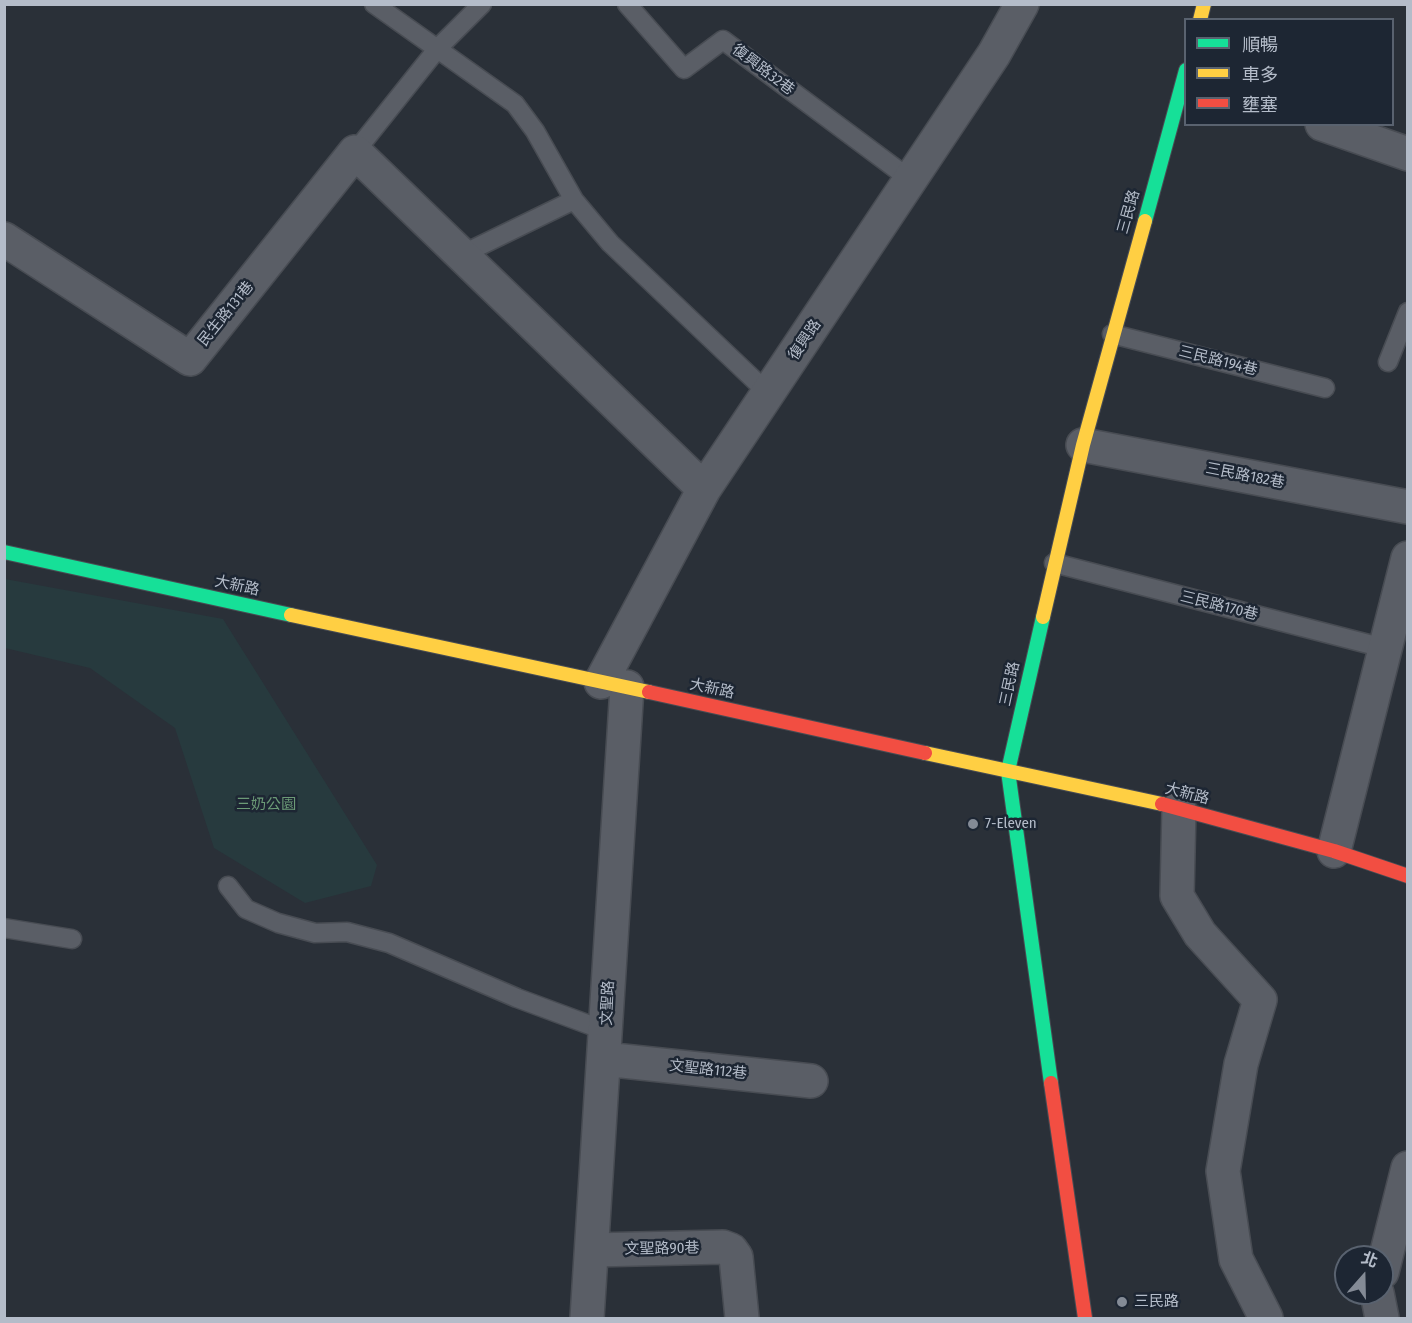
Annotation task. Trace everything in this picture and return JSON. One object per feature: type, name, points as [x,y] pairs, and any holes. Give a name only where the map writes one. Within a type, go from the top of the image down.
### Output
[{"type":"street","name":"復興路","points":[[614,685],[704,489],[770,394],[994,54],[1022,4]]},
{"type":"street","name":"三民路","points":[[1085,1318],[1075,1266],[1008,771],[1054,563],[1083,445],[1184,79]]},
{"type":"street","points":[[1328,126],[1407,154]]},
{"type":"street","name":"民生路131巷","points":[[4,239],[190,359],[355,152]]},
{"type":"street","points":[[355,152],[704,489]]},
{"type":"street","name":"三民路182巷","points":[[1083,445],[1407,507]]},
{"type":"street","name":"大新路","points":[[4,552],[1179,808],[1334,851],[1407,876]]},
{"type":"street","points":[[1334,851],[1407,558]]},
{"type":"street","name":"文聖路","points":[[587,1318],[605,1045],[614,685]]},
{"type":"street","points":[[1179,808],[1177,896],[1200,934],[1260,1000],[1241,1064],[1222,1172],[1236,1259],[1266,1318]]},
{"type":"street","name":"文聖路112巷","points":[[605,1045],[811,1081]]},
{"type":"street","points":[[1388,1245],[1407,1168]]},
{"type":"street","name":"文聖路90巷","points":[[593,1250],[723,1247],[731,1250],[736,1257],[742,1318]]},
{"type":"lane","points":[[374,4],[515,104],[535,131],[574,200],[610,243],[770,394]]},
{"type":"lane","points":[[355,152],[438,48],[482,4]]},
{"type":"lane","name":"復興路32巷","points":[[637,8],[684,69],[723,40],[911,180]]},
{"type":"lane","points":[[461,255],[574,200]]},
{"type":"lane","points":[[1388,362],[1407,312]]},
{"type":"lane","name":"三民路194巷","points":[[1112,334],[1324,388]]},
{"type":"lane","name":"三民路170巷","points":[[1054,563],[1384,648]]},
{"type":"lane","points":[[228,886],[246,909],[278,923],[315,933],[347,932],[389,943],[517,998],[605,1045]]},
{"type":"lane","points":[[4,928],[72,939]]},
{"type":"green space","name":"三奶公園","points":[[5,579],[223,619],[377,865],[371,886],[305,903],[214,848],[175,728],[90,668],[5,648]]},
{"type":"traffic: fast","points":[[1145,221],[1184,77]]},
{"type":"traffic: fast","points":[[4,552],[291,615]]},
{"type":"traffic: fast","points":[[1043,617],[1008,771],[1051,1083]]},
{"type":"traffic: slow","points":[[1200,18],[1204,4]]},
{"type":"traffic: slow","points":[[1043,617],[1083,445],[1145,221]]},
{"type":"traffic: slow","points":[[291,615],[649,692]]},
{"type":"traffic: slow","points":[[925,753],[1162,804]]},
{"type":"traffic: jam","points":[[649,692],[925,753]]},
{"type":"traffic: jam","points":[[1162,804],[1334,851],[1408,876]]},
{"type":"traffic: jam","points":[[1051,1083],[1085,1318]]},
{"type":"place","name":"7-Eleven","points":[[973,824]]},
{"type":"place","name":"三民路","points":[[1122,1302]]}]
